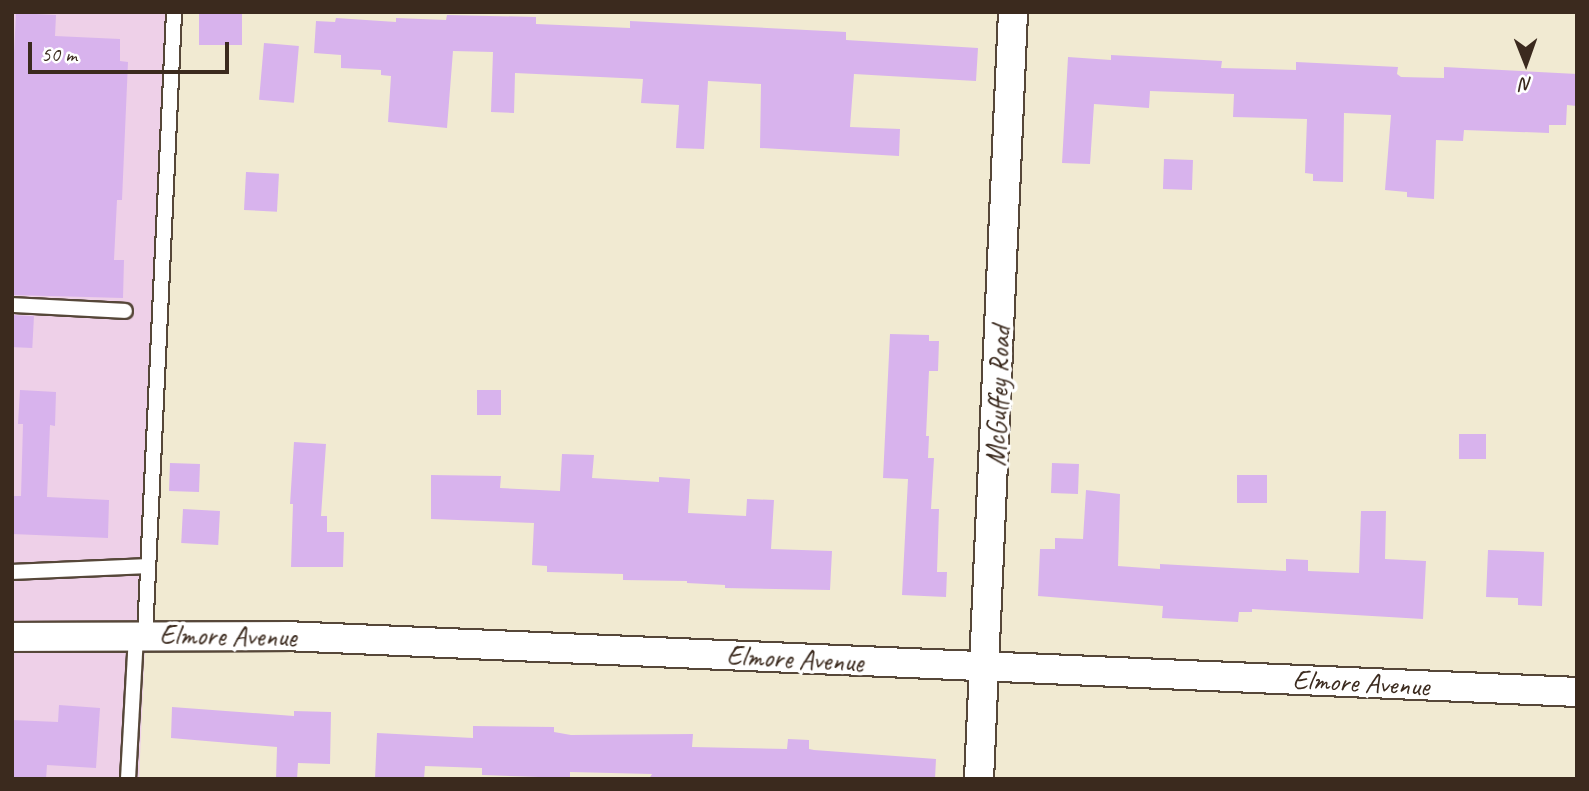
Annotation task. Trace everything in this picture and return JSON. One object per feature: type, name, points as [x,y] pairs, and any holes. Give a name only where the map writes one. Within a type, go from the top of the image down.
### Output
[{"type":"street","name":"McGuffey Road","points":[[979,779],[1013,12]]},
{"type":"street","name":"Elmore Avenue","points":[[12,638],[140,635],[299,636],[1577,692]]},
{"type":"lane","points":[[128,779],[148,566],[174,12]]},
{"type":"lane","points":[[12,305],[125,311]]},
{"type":"lane","points":[[12,572],[148,566]]},
{"type":"shaded area","points":[[12,12],[174,12],[139,779],[12,779]]},
{"type":"building","points":[[199,12],[242,12],[242,45],[199,45]]},
{"type":"building","points":[[16,13],[56,15],[55,36],[120,39],[120,61],[128,62],[122,200],[117,200],[114,260],[124,260],[123,298],[12,295],[12,92]]},
{"type":"building","points":[[447,15],[536,17],[536,24],[630,28],[630,21],[846,32],[846,40],[978,48],[976,81],[854,74],[850,127],[900,129],[899,156],[760,148],[761,84],[708,81],[704,149],[676,148],[679,105],[641,103],[643,79],[515,73],[514,113],[491,112],[493,52],[453,51],[447,128],[388,122],[391,76],[381,75],[381,70],[341,68],[341,55],[314,53],[316,21],[335,22],[336,18],[396,22],[396,18],[446,20]]},
{"type":"building","points":[[264,43],[299,46],[294,103],[259,100]]},
{"type":"building","points":[[1111,55],[1222,61],[1221,68],[1296,70],[1296,62],[1398,67],[1397,74],[1401,77],[1444,78],[1444,67],[1577,74],[1577,106],[1567,105],[1566,125],[1549,125],[1549,133],[1464,130],[1463,141],[1436,140],[1434,199],[1407,197],[1407,192],[1385,190],[1391,115],[1344,113],[1343,182],[1313,181],[1313,174],[1305,173],[1307,119],[1233,117],[1234,94],[1150,91],[1149,108],[1094,104],[1090,164],[1062,163],[1068,57],[1111,60]]},
{"type":"building","points":[[1164,159],[1193,160],[1192,190],[1163,189]]},
{"type":"building","points":[[246,172],[279,174],[277,212],[244,210]]},
{"type":"building","points":[[12,315],[34,316],[32,348],[12,347]]},
{"type":"building","points":[[890,334],[929,335],[929,341],[939,341],[938,371],[929,371],[926,436],[929,436],[928,458],[934,458],[931,509],[939,509],[937,572],[947,572],[946,597],[902,595],[908,479],[883,478]]},
{"type":"building","points":[[20,390],[56,392],[55,426],[50,425],[47,497],[109,500],[108,538],[12,534],[12,496],[21,496],[23,424],[18,424]]},
{"type":"building","points":[[477,390],[501,390],[501,415],[477,415]]},
{"type":"building","points":[[1459,434],[1486,434],[1486,459],[1459,459]]},
{"type":"building","points":[[294,442],[326,444],[321,516],[327,516],[327,532],[344,532],[343,567],[291,567],[293,504],[290,504]]},
{"type":"building","points":[[562,454],[594,455],[592,478],[659,482],[659,477],[690,479],[688,513],[746,516],[747,499],[774,500],[771,549],[832,551],[830,590],[725,588],[725,585],[687,581],[623,580],[623,574],[547,572],[547,566],[532,565],[534,523],[431,519],[431,475],[501,476],[500,488],[560,491]]},
{"type":"building","points":[[170,463],[200,464],[199,492],[169,491]]},
{"type":"building","points":[[1052,463],[1079,464],[1078,494],[1051,493]]},
{"type":"building","points":[[1237,475],[1267,475],[1267,503],[1237,503]]},
{"type":"building","points":[[1086,490],[1120,494],[1118,566],[1160,569],[1160,564],[1286,571],[1286,559],[1308,560],[1308,571],[1359,573],[1361,511],[1386,511],[1385,559],[1426,561],[1423,619],[1252,609],[1252,612],[1239,612],[1238,622],[1162,618],[1163,606],[1038,596],[1040,549],[1055,549],[1055,538],[1083,539]]},
{"type":"building","points":[[183,509],[220,511],[218,545],[181,543]]},
{"type":"building","points":[[1488,550],[1544,552],[1542,606],[1518,605],[1518,598],[1486,597]]},
{"type":"building","points":[[59,705],[100,708],[96,768],[47,765],[46,779],[12,779],[12,720],[58,722]]},
{"type":"building","points":[[172,707],[294,716],[294,711],[331,712],[330,764],[298,763],[297,779],[276,779],[277,747],[171,738]]},
{"type":"building","points":[[473,726],[554,727],[554,732],[571,735],[693,734],[692,747],[787,749],[788,739],[809,740],[809,749],[814,750],[936,759],[935,779],[649,779],[652,774],[570,772],[570,778],[482,775],[482,768],[425,766],[424,779],[375,779],[377,733],[473,738]]}]
